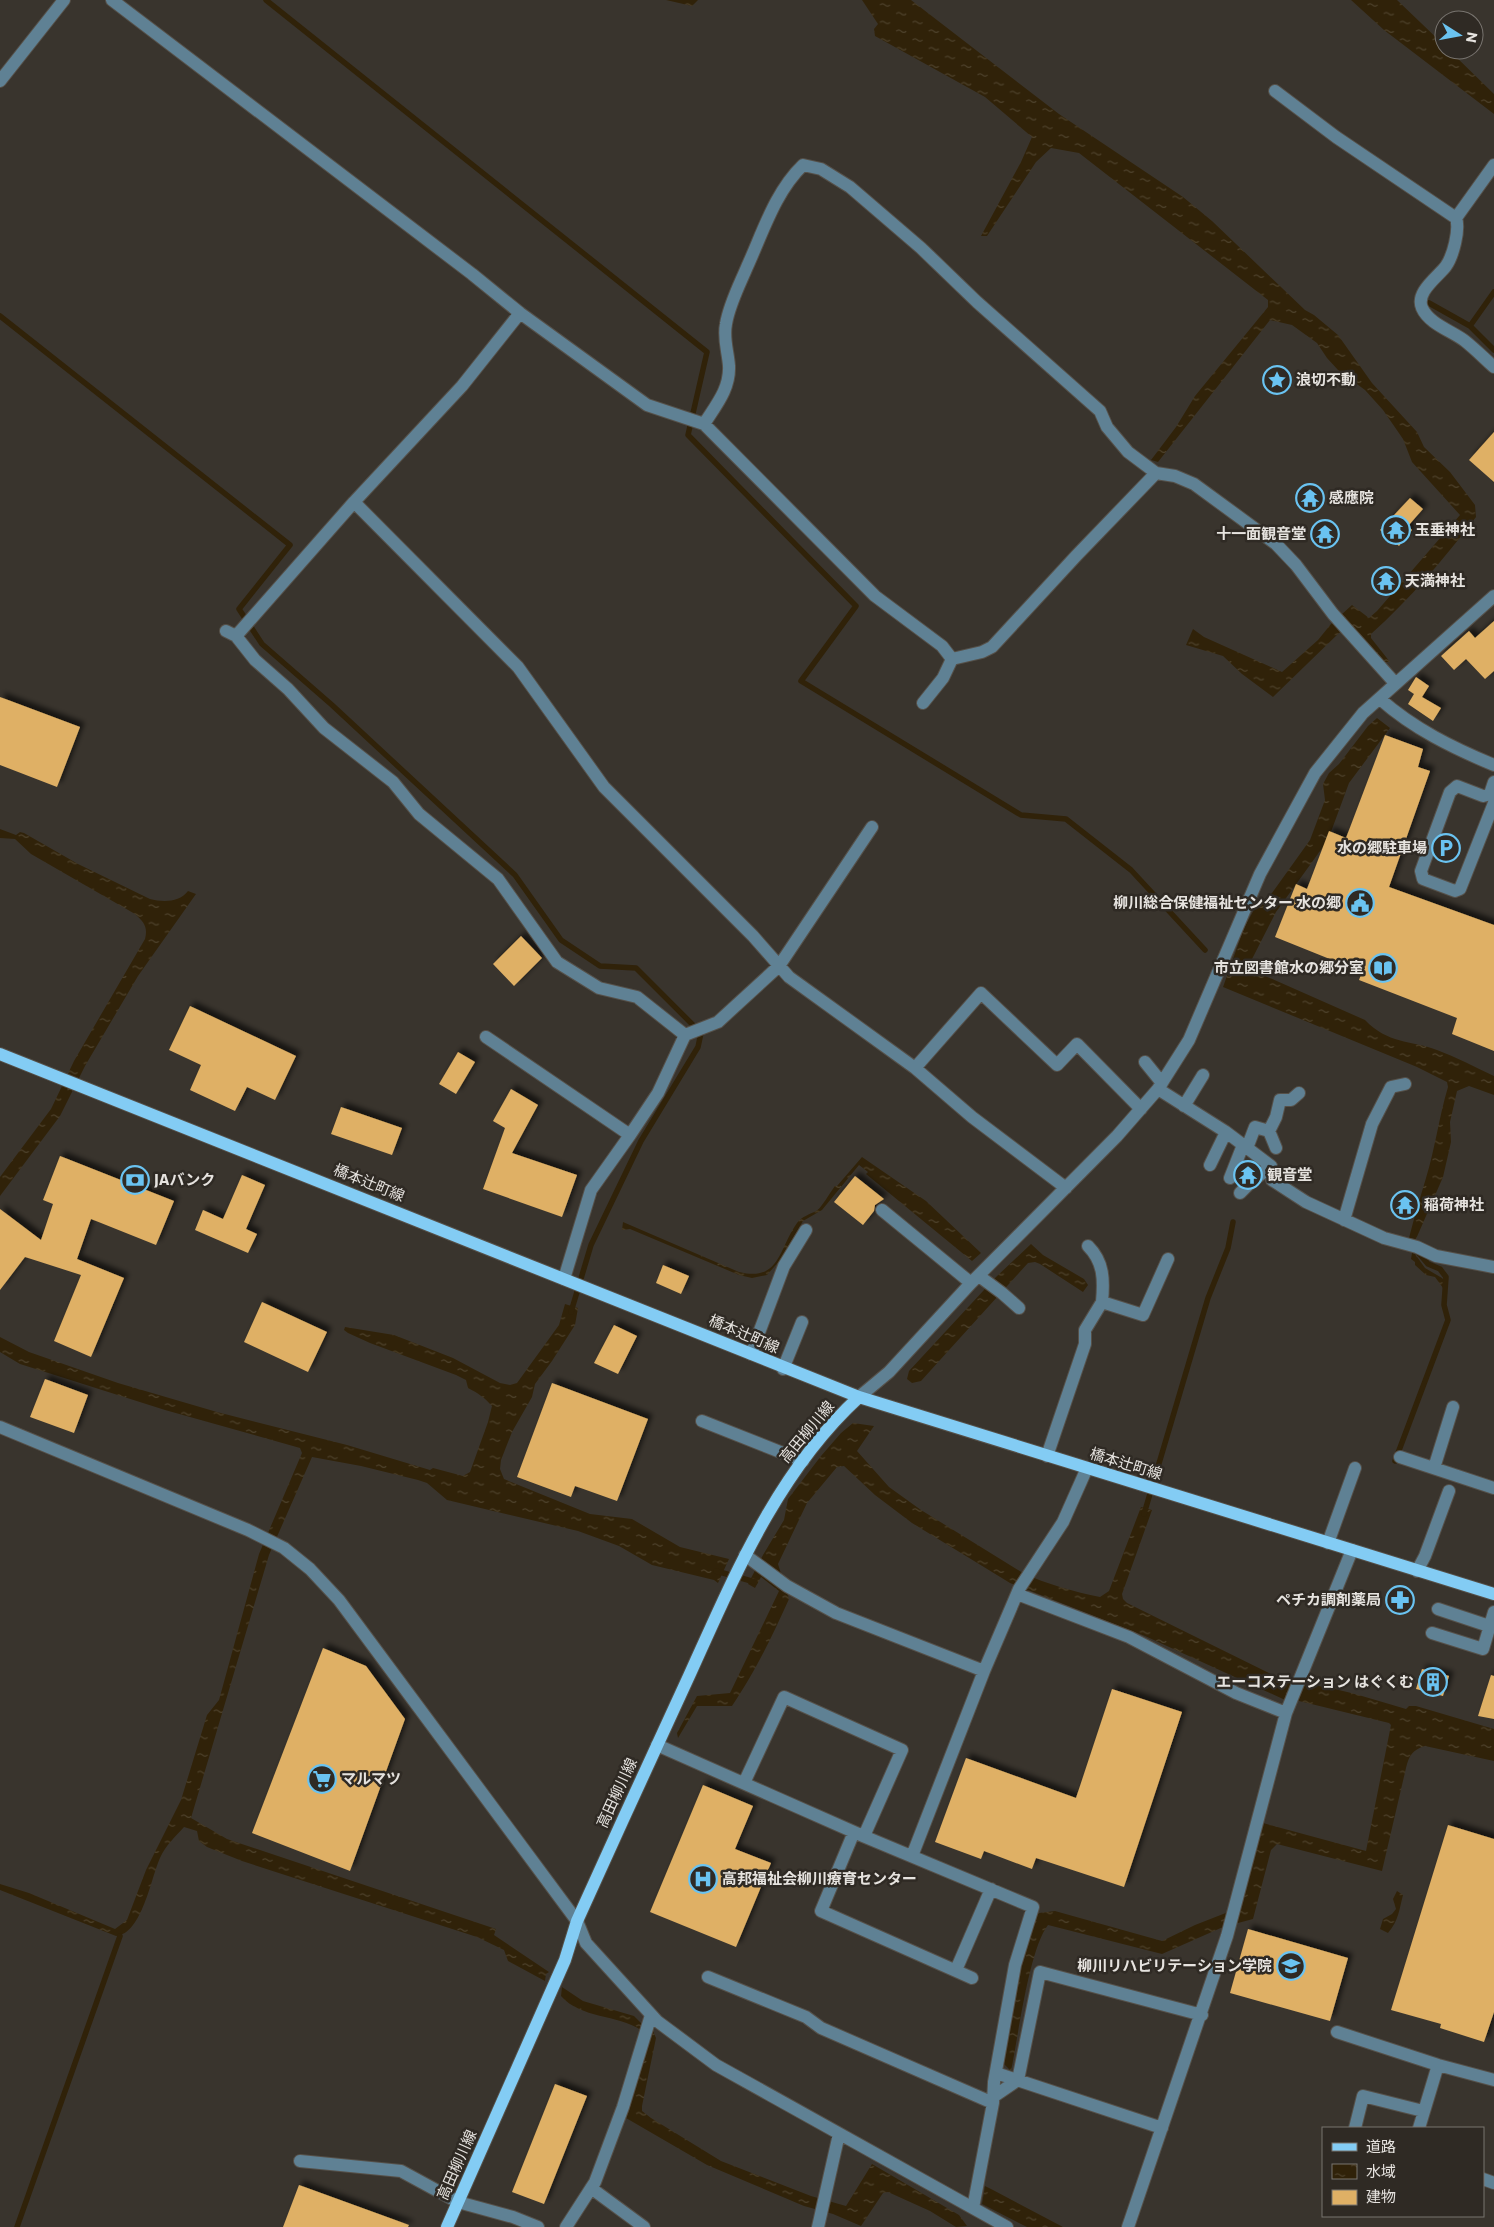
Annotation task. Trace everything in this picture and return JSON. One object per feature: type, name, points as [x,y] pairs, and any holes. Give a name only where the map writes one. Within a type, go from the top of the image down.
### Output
[{"type":"main road","name":"橋本辻町線","points":[[0,1054],[783,1368],[860,1397],[1494,1594]]},
{"type":"main road","name":"高田柳川線","points":[[447,2227],[565,1960],[577,1921],[745,1555],[784,1485],[836,1418],[860,1397]]},
{"type":"street","points":[[0,81],[64,0]]},
{"type":"street","points":[[112,0],[464,268],[520,313],[647,405],[704,424],[875,596],[942,646],[952,659]]},
{"type":"street","points":[[1275,91],[1336,137],[1456,218],[1459,228],[1446,265],[1426,289],[1421,301],[1422,309],[1434,322],[1463,340],[1494,367]]},
{"type":"street","points":[[704,424],[723,395],[728,382],[729,365],[724,340],[728,313],[772,210],[791,176],[803,165],[821,169],[850,187],[914,242],[977,302],[1100,411],[1107,427],[1128,452],[1156,473],[1175,476],[1194,484],[1276,544],[1296,565],[1334,614],[1395,683]]},
{"type":"street","points":[[1456,218],[1494,165]]},
{"type":"street","points":[[520,313],[462,386],[231,634],[254,660],[288,689],[324,728],[393,782],[419,814],[498,879],[557,962],[599,988],[637,997],[685,1035]]},
{"type":"street","points":[[952,659],[982,652],[992,647],[1156,473]]},
{"type":"street","points":[[354,502],[518,667],[604,787],[753,936],[796,983],[915,1068],[972,1117],[1066,1188]]},
{"type":"street","points":[[860,1397],[889,1372],[979,1280],[1141,1109],[1160,1086],[1189,1040],[1260,874],[1295,808],[1333,750],[1363,713],[1494,596]]},
{"type":"street","points":[[924,702],[944,678],[952,659]]},
{"type":"street","points":[[1380,699],[1401,717],[1437,739],[1494,765]]},
{"type":"street","points":[[1494,782],[1490,794],[1483,796],[1457,786],[1450,792],[1421,871],[1423,879],[1455,891],[1460,889],[1494,803]]},
{"type":"street","points":[[564,1279],[591,1190],[658,1093],[685,1035],[718,1022],[779,966],[872,827]]},
{"type":"street","points":[[915,1068],[981,993],[1057,1065],[1077,1044],[1141,1109]]},
{"type":"street","points":[[486,1036],[630,1135]]},
{"type":"street","points":[[1145,1062],[1160,1086],[1184,1106],[1226,1132],[1271,1166]]},
{"type":"street","points":[[1184,1106],[1203,1075]]},
{"type":"street","points":[[1344,1220],[1372,1124],[1390,1087],[1405,1084]]},
{"type":"street","points":[[1268,1131],[1276,1118],[1280,1100],[1292,1100],[1299,1093]]},
{"type":"street","points":[[1230,1178],[1254,1127],[1268,1131],[1276,1148]]},
{"type":"street","points":[[1210,1165],[1226,1132]]},
{"type":"street","points":[[1271,1166],[1269,1183],[1344,1220],[1384,1238],[1412,1246],[1436,1256],[1494,1267]]},
{"type":"street","points":[[1240,1193],[1271,1166]]},
{"type":"street","points":[[882,1210],[979,1280],[1002,1293],[1019,1308]]},
{"type":"street","points":[[751,1354],[784,1266],[806,1230]]},
{"type":"street","points":[[1046,1456],[1085,1344],[1085,1330],[1102,1302],[1102,1269],[1097,1255],[1088,1246]]},
{"type":"street","points":[[1102,1302],[1143,1315],[1168,1259]]},
{"type":"street","points":[[783,1368],[802,1322]]},
{"type":"street","points":[[1434,1468],[1453,1407]]},
{"type":"street","points":[[702,1421],[803,1461]]},
{"type":"street","points":[[0,1427],[248,1530],[284,1548],[310,1569],[339,1600],[577,1921],[586,1943],[657,2021],[716,2066],[1007,2227]]},
{"type":"street","points":[[1400,1457],[1494,1488]]},
{"type":"street","points":[[912,1856],[984,1671],[1018,1592],[1029,1572],[1063,1522],[1086,1468]]},
{"type":"street","points":[[1328,1543],[1355,1468]]},
{"type":"street","points":[[1417,1570],[1425,1556],[1449,1491]]},
{"type":"street","points":[[1128,2227],[1202,2015],[1227,1936],[1288,1708],[1352,1550]]},
{"type":"street","points":[[745,1555],[787,1586],[836,1613],[984,1671]]},
{"type":"street","points":[[1018,1592],[1129,1637],[1236,1693],[1288,1708]]},
{"type":"street","points":[[1438,1609],[1489,1626]]},
{"type":"street","points":[[1432,1633],[1483,1649],[1494,1612]]},
{"type":"street","points":[[744,1783],[784,1697],[902,1750],[821,1911],[972,1978]]},
{"type":"street","points":[[657,1745],[859,1834],[1034,1906],[1014,1965],[1002,2031],[993,2100],[973,2208]]},
{"type":"street","points":[[956,1970],[991,1889]]},
{"type":"street","points":[[993,2100],[1018,2080],[1040,1972],[1202,2015]]},
{"type":"street","points":[[708,1977],[806,2017],[821,2028],[993,2100]]},
{"type":"street","points":[[566,2227],[591,2188],[623,2107],[651,2015]]},
{"type":"street","points":[[1337,2032],[1438,2065],[1494,2080]]},
{"type":"street","points":[[1419,2127],[1438,2065]]},
{"type":"street","points":[[996,2073],[1162,2128]]},
{"type":"street","points":[[1355,2127],[1363,2096],[1424,2111]]},
{"type":"street","points":[[818,2227],[839,2134]]},
{"type":"street","points":[[300,2161],[401,2171],[458,2202],[513,2217],[538,2227]]},
{"type":"street","points":[[591,2188],[644,2227]]},
{"type":"water","points":[[666,0],[698,0],[692,6]]},
{"type":"water","points":[[862,0],[911,0],[1059,114],[1183,197],[1212,221],[1305,310],[1338,335],[1372,383],[1417,432],[1424,447],[1450,472],[1475,505],[1476,517],[1426,578],[1371,634],[1371,638],[1390,662],[1381,662],[1352,625],[1339,633],[1273,697],[1242,674],[1223,656],[1186,645],[1193,629],[1204,637],[1282,672],[1318,640],[1331,624],[1352,605],[1369,618],[1377,611],[1460,515],[1412,462],[1403,439],[1383,410],[1365,390],[1338,370],[1317,343],[1292,325],[1270,320],[1158,462],[1151,460],[1176,427],[1195,396],[1268,307],[1268,300],[1079,153],[1051,148],[1036,162],[987,236],[981,236],[1021,162],[1032,137],[985,97],[875,36],[874,29],[878,24]]},
{"type":"water","points":[[1351,0],[1397,0],[1434,35],[1434,60],[1459,60],[1494,94],[1494,114],[1384,30]]},
{"type":"water","points":[[1377,718],[1390,728],[1349,783],[1328,840],[1276,912],[1250,963],[1254,971],[1365,1020],[1382,1033],[1437,1050],[1494,1076],[1494,1095],[1469,1086],[1457,1091],[1450,1122],[1451,1142],[1443,1177],[1416,1239],[1409,1238],[1432,1156],[1448,1087],[1447,1082],[1417,1067],[1223,987],[1244,928],[1256,906],[1272,893],[1310,840],[1325,800],[1323,784],[1329,773],[1339,764],[1368,726]]},
{"type":"water","points":[[0,829],[16,835],[20,832],[24,833],[78,864],[150,899],[160,901],[175,900],[188,891],[196,894],[138,976],[85,1066],[60,1116],[0,1196],[0,1177],[51,1109],[74,1061],[145,939],[146,928],[135,914],[31,854],[15,839],[0,838]]},
{"type":"water","points":[[862,1157],[926,1201],[981,1253],[972,1261],[866,1174],[868,1172],[859,1165],[822,1210],[803,1221],[781,1259],[767,1275],[752,1278],[739,1275],[630,1229],[622,1230],[623,1222],[739,1272],[752,1274],[763,1272],[776,1261],[799,1221],[818,1210],[835,1186]]},
{"type":"water","points":[[1031,1244],[1043,1255],[1084,1279],[1088,1285],[1083,1292],[1040,1264],[1035,1262],[1028,1263],[921,1381],[912,1383],[907,1379],[909,1371],[996,1277]]},
{"type":"water","points":[[1412,1253],[1415,1254],[1425,1268],[1444,1280],[1443,1288],[1435,1277],[1426,1275],[1415,1265],[1415,1262],[1411,1259]]},
{"type":"water","points":[[565,1304],[578,1308],[575,1325],[535,1384],[532,1397],[512,1432],[501,1460],[500,1469],[504,1479],[590,1514],[632,1519],[680,1547],[729,1559],[718,1583],[714,1580],[652,1565],[619,1546],[578,1531],[447,1500],[427,1483],[418,1480],[361,1466],[312,1457],[269,1555],[191,1818],[227,1839],[496,1929],[494,1935],[549,1972],[546,1974],[545,1981],[508,1961],[504,1950],[477,1937],[242,1861],[207,1847],[199,1841],[197,1831],[184,1827],[162,1853],[139,1916],[133,1926],[125,1933],[116,1936],[0,1890],[0,1884],[29,1893],[115,1929],[127,1920],[146,1870],[181,1800],[207,1715],[219,1700],[259,1554],[302,1453],[300,1448],[165,1410],[20,1364],[0,1352],[0,1337],[29,1352],[118,1383],[217,1412],[347,1445],[430,1470],[433,1468],[463,1476],[470,1472],[492,1406],[468,1388],[466,1380],[370,1343],[348,1333],[344,1330],[345,1327],[394,1335],[453,1358],[500,1383],[510,1385],[517,1383],[559,1325]]},
{"type":"water","points":[[853,1423],[874,1426],[857,1451],[889,1487],[921,1510],[1023,1573],[1041,1581],[1081,1593],[1100,1597],[1109,1591],[1141,1507],[1152,1510],[1122,1594],[1123,1599],[1127,1603],[1289,1683],[1334,1689],[1406,1709],[1409,1706],[1416,1706],[1494,1729],[1494,1761],[1425,1746],[1417,1749],[1407,1764],[1382,1871],[1277,1844],[1271,1850],[1253,1919],[1223,1927],[1162,1954],[1048,1925],[1035,1953],[1011,2071],[1002,2062],[1021,1955],[1034,1918],[1039,1913],[1055,1911],[1162,1941],[1195,1925],[1241,1907],[1263,1823],[1366,1851],[1391,1725],[1299,1701],[1283,1699],[1145,1636],[1010,1583],[912,1523],[875,1495],[844,1466],[837,1467],[807,1503],[778,1564],[789,1599],[763,1654],[741,1693],[732,1706],[697,1706],[678,1738],[677,1733],[697,1696],[730,1693],[779,1591],[761,1577],[755,1588],[748,1584],[784,1520],[788,1499],[821,1456],[841,1433]]},
{"type":"water","points":[[1397,1891],[1403,1895],[1397,1919],[1388,1933],[1380,1929],[1383,1919],[1392,1914],[1396,1909],[1393,1899]]},
{"type":"water","points":[[562,1987],[583,2001],[634,2016],[643,2025],[641,2030],[621,2021],[579,2009],[561,1996]]},
{"type":"water","points":[[653,2031],[656,2038],[642,2106],[642,2111],[651,2118],[721,2161],[811,2196],[846,2206],[872,2164],[959,2215],[967,2226],[956,2227],[930,2211],[888,2192],[883,2193],[861,2226],[833,2214],[804,2206],[707,2165],[626,2118],[650,2035]]},
{"type":"water","points":[[985,2186],[1063,2227],[1027,2227],[982,2204]]},
{"type":"building","points":[[1494,432],[1494,482],[1469,460]]},
{"type":"building","points":[[1410,498],[1423,509],[1408,526],[1412,530],[1399,546],[1380,530]]},
{"type":"building","points":[[1494,621],[1494,671],[1485,679],[1466,659],[1454,670],[1441,656],[1469,631],[1475,638]]},
{"type":"building","points":[[1416,677],[1429,686],[1422,697],[1441,708],[1433,721],[1408,704],[1414,694],[1408,690]]},
{"type":"building","points":[[0,697],[80,727],[57,787],[0,765]]},
{"type":"building","name":"柳川総合保健福祉センター 水の郷","points":[[1385,735],[1423,749],[1418,767],[1430,771],[1389,887],[1494,925],[1494,1051],[1452,1034],[1457,1018],[1359,980],[1362,972],[1275,937],[1296,884],[1307,889],[1329,831],[1346,838]]},
{"type":"building","points":[[521,936],[542,958],[514,986],[493,964]]},
{"type":"building","points":[[190,1006],[296,1056],[275,1100],[247,1087],[235,1111],[190,1090],[201,1065],[169,1050]]},
{"type":"building","points":[[458,1052],[475,1062],[456,1094],[439,1084]]},
{"type":"building","points":[[511,1089],[538,1105],[512,1153],[577,1175],[562,1217],[483,1189],[505,1128],[493,1121]]},
{"type":"building","points":[[341,1107],[402,1128],[392,1155],[331,1134]]},
{"type":"building","points":[[60,1156],[174,1201],[156,1245],[91,1219],[77,1259],[124,1278],[91,1357],[54,1341],[81,1275],[25,1257],[0,1290],[0,1209],[41,1240],[53,1204],[43,1200]]},
{"type":"building","points":[[242,1175],[265,1185],[246,1229],[257,1234],[248,1253],[195,1230],[203,1210],[223,1219]]},
{"type":"building","points":[[855,1176],[884,1199],[875,1205],[874,1211],[863,1225],[834,1202]]},
{"type":"building","points":[[663,1265],[689,1276],[681,1294],[656,1283]]},
{"type":"building","points":[[262,1302],[327,1332],[308,1372],[244,1342]]},
{"type":"building","points":[[614,1325],[637,1336],[618,1374],[594,1363]]},
{"type":"building","points":[[45,1379],[88,1395],[74,1433],[30,1417]]},
{"type":"building","points":[[552,1383],[648,1419],[617,1501],[575,1486],[571,1497],[517,1477]]},
{"type":"building","points":[[323,1648],[366,1666],[405,1719],[350,1871],[252,1833]]},
{"type":"building","name":"エーコステーション はぐくむ","points":[[1422,1669],[1449,1676],[1443,1696],[1416,1689]]},
{"type":"building","points":[[1491,1675],[1494,1676],[1494,1719],[1478,1716]]},
{"type":"building","points":[[1112,1689],[1182,1712],[1124,1887],[1036,1858],[1032,1869],[984,1851],[981,1859],[935,1842],[966,1758],[1076,1798]]},
{"type":"building","points":[[703,1785],[753,1806],[735,1849],[771,1863],[736,1947],[650,1912]]},
{"type":"building","points":[[1448,1825],[1494,1839],[1494,2012],[1484,2042],[1440,2028],[1441,2024],[1391,2010]]},
{"type":"building","points":[[1248,1929],[1348,1958],[1330,2021],[1230,1993]]},
{"type":"building","points":[[555,2084],[587,2096],[544,2204],[512,2192]]},
{"type":"building","points":[[299,2185],[409,2225],[408,2227],[283,2227]]},
{"type":"waterway","points":[[266,0],[707,352],[688,435],[856,606],[801,681],[1021,815],[1066,819],[1131,870],[1205,950]]},
{"type":"waterway","points":[[1470,326],[1494,292]]},
{"type":"waterway","points":[[1429,303],[1470,326],[1494,350]]},
{"type":"waterway","points":[[0,316],[290,545],[239,609],[262,644],[332,705],[515,875],[561,940],[600,966],[636,968],[701,1033],[698,1047],[641,1141],[591,1245],[571,1312]]},
{"type":"waterway","points":[[1144,1514],[1208,1298],[1228,1248],[1233,1222]]},
{"type":"waterway","points":[[1395,1461],[1448,1320],[1444,1305],[1446,1277],[1440,1269],[1428,1264],[1417,1251]]},
{"type":"waterway","points":[[716,1571],[755,1582]]},
{"type":"waterway","points":[[17,2227],[120,1936]]},
{"type":"place","name":"浪切不動","points":[[1277,380]]},
{"type":"place","name":"感應院","points":[[1310,498]]},
{"type":"place","name":"玉垂神社","points":[[1396,530]]},
{"type":"place","name":"十一面観音堂","points":[[1325,534]]},
{"type":"place","name":"天満神社","points":[[1386,581]]},
{"type":"place","name":"水の郷駐車場","points":[[1446,848]]},
{"type":"place","name":"柳川総合保健福祉センター 水の郷","points":[[1360,903]]},
{"type":"place","name":"市立図書館水の郷分室","points":[[1383,968]]},
{"type":"place","name":"観音堂","points":[[1248,1175]]},
{"type":"place","name":"JAバンク","points":[[135,1180]]},
{"type":"place","name":"稲荷神社","points":[[1405,1205]]},
{"type":"place","name":"ペチカ調剤薬局","points":[[1400,1600]]},
{"type":"place","name":"エーコステーション はぐくむ","points":[[1433,1682]]},
{"type":"place","name":"マルマツ","points":[[322,1779]]},
{"type":"place","name":"高邦福祉会柳川療育センター","points":[[703,1879]]},
{"type":"place","name":"柳川リハビリテーション学院","points":[[1291,1966]]}]
